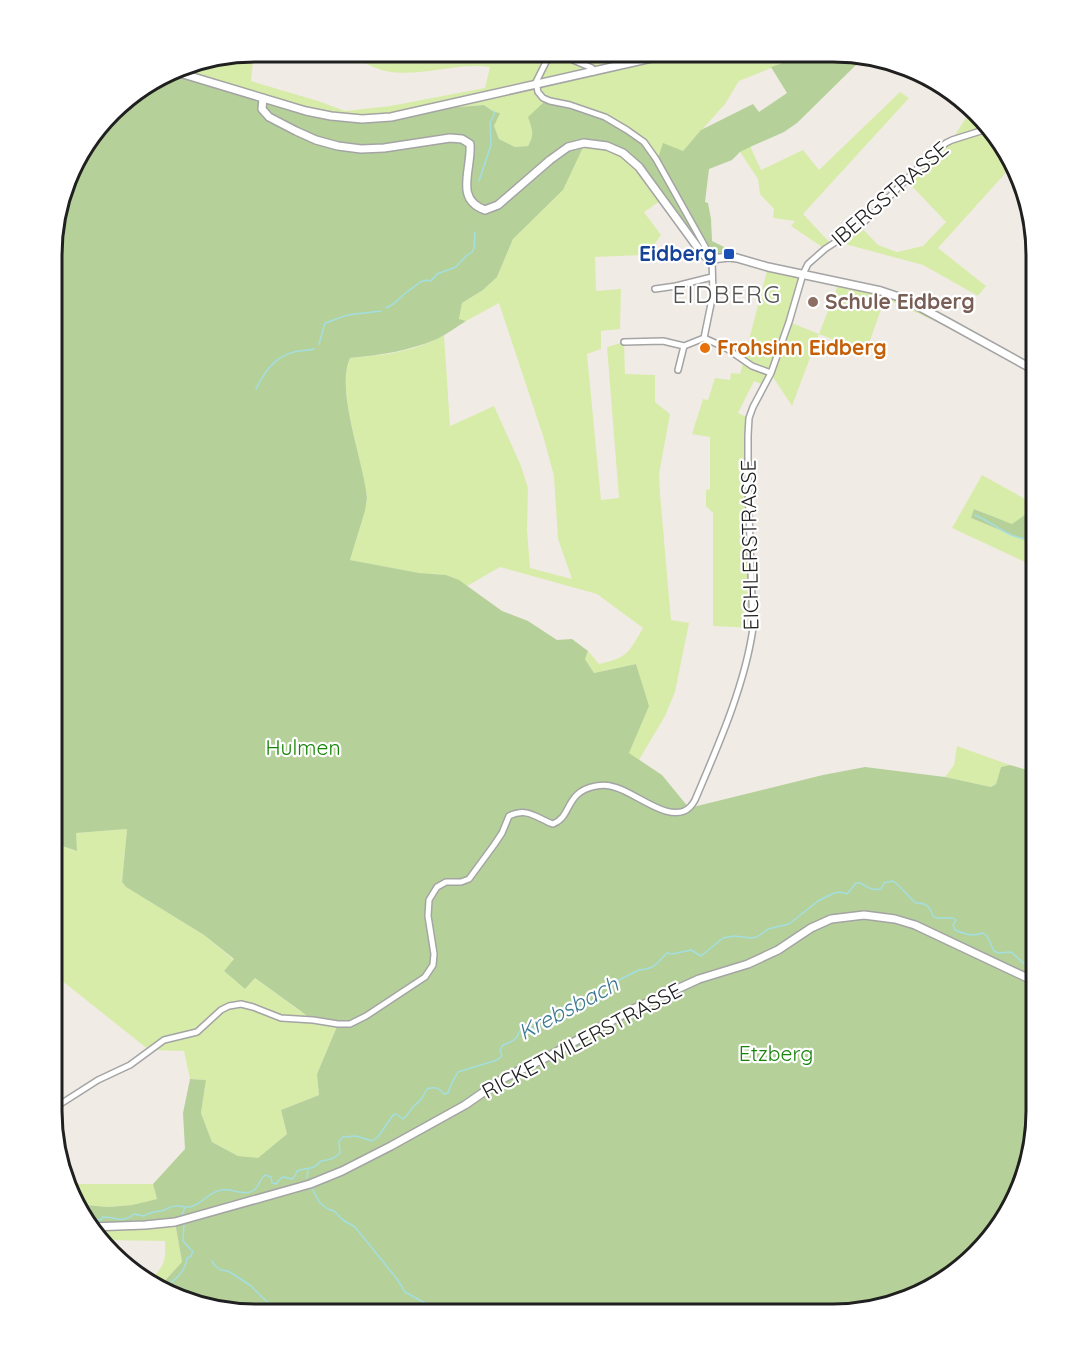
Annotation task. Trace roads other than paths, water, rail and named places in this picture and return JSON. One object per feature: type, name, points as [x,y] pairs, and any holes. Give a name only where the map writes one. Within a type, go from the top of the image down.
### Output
[{"type":"street","points":[[546,62],[536,82],[538,92],[543,98],[605,117],[644,142],[656,159],[712,259],[713,294],[704,338]]},
{"type":"street","points":[[578,62],[592,68],[594,72]]},
{"type":"street","points":[[185,75],[322,115],[362,119],[391,117],[636,62]]},
{"type":"street","points":[[263,98],[262,109],[269,117],[306,136],[338,146],[361,149],[384,148],[450,138],[462,139],[470,144],[471,155],[466,189],[469,200],[476,207],[485,210],[498,205],[568,147],[584,143],[608,146],[623,153],[639,167],[705,256],[712,259],[737,258],[768,267],[881,291],[905,299],[1026,365]]},
{"type":"street","name":"IBERGSTRASSE","points":[[803,274],[808,264],[825,249],[860,226],[938,149],[952,140],[981,131]]},
{"type":"street","name":"EICHLERSTRASSE","points":[[62,1103],[98,1080],[130,1065],[164,1040],[197,1032],[221,1010],[230,1006],[241,1004],[280,1018],[338,1024],[350,1024],[366,1016],[425,977],[433,965],[434,954],[428,916],[429,900],[437,888],[446,882],[461,882],[469,879],[502,833],[509,816],[518,812],[527,812],[553,824],[560,822],[573,798],[581,791],[597,786],[613,786],[667,812],[679,813],[689,808],[695,800],[726,723],[750,650],[753,628],[749,418],[771,373],[803,274]]},
{"type":"street","points":[[655,289],[712,277]]},
{"type":"street","points":[[624,342],[663,341],[684,346],[704,338],[726,348],[752,366],[771,373]]},
{"type":"street","points":[[678,370],[684,346]]},
{"type":"street","name":"RICKETWILERSTRASSE","points":[[99,1227],[175,1222],[310,1184],[342,1171],[465,1105],[504,1078],[551,1055],[628,1011],[699,979],[748,964],[778,950],[811,928],[831,919],[864,915],[896,919],[915,925],[1025,977]]},
{"type":"waterway","points":[[479,181],[491,145],[490,122],[494,111]]},
{"type":"waterway","points":[[386,308],[420,282],[431,281],[437,274],[456,267],[472,252],[475,232]]},
{"type":"waterway","points":[[319,344],[325,323],[349,315],[381,311]]},
{"type":"waterway","points":[[256,389],[267,371],[281,357],[296,351],[314,349]]},
{"type":"waterway","points":[[975,515],[1007,533],[1026,539]]},
{"type":"waterway","name":"Krebsbach","points":[[94,1218],[126,1219],[134,1214],[144,1216],[173,1206],[191,1207],[218,1191],[250,1192],[256,1189],[265,1175],[271,1177],[272,1183],[276,1184],[284,1177],[292,1179],[297,1171],[313,1168],[321,1161],[338,1155],[340,1153],[339,1141],[343,1137],[356,1136],[372,1141],[378,1137],[393,1115],[396,1114],[403,1119],[427,1089],[435,1088],[444,1094],[448,1093],[458,1072],[497,1060],[502,1056],[500,1050],[503,1045],[517,1037],[519,1032],[526,1027],[536,1029],[545,1023],[550,1014],[557,1009],[578,1007],[587,996],[639,970],[652,967],[667,953],[691,950],[701,956],[723,938],[757,937],[768,929],[789,924],[818,901],[834,893],[847,894],[856,883],[881,889],[884,883],[893,881],[916,903],[927,906],[936,918],[953,918],[956,920],[953,925],[955,930],[965,934],[983,933],[987,936],[994,951],[1011,952],[1025,965]]},
{"type":"waterway","points":[[307,1178],[308,1170]]},
{"type":"waterway","points":[[311,1187],[320,1203],[355,1227],[405,1292],[431,1304]]},
{"type":"waterway","points":[[182,1215],[185,1207]]},
{"type":"waterway","points":[[168,1284],[178,1276],[187,1258],[193,1252],[183,1241],[184,1223]]},
{"type":"waterway","points":[[212,1261],[221,1270],[228,1271],[250,1285],[269,1304]]},
{"type":"place","name":"Eidberg","points":[[729,254]]},
{"type":"place","name":"Schule Eidberg","points":[[813,302]]},
{"type":"place","name":"Frohsinn Eidberg","points":[[705,348]]},
{"type":"district","name":"EIDBERG","points":[[727,295]]},
{"type":"park label","name":"Hulmen","points":[[303,748]]},
{"type":"park label","name":"Etzberg","points":[[776,1054]]}]
